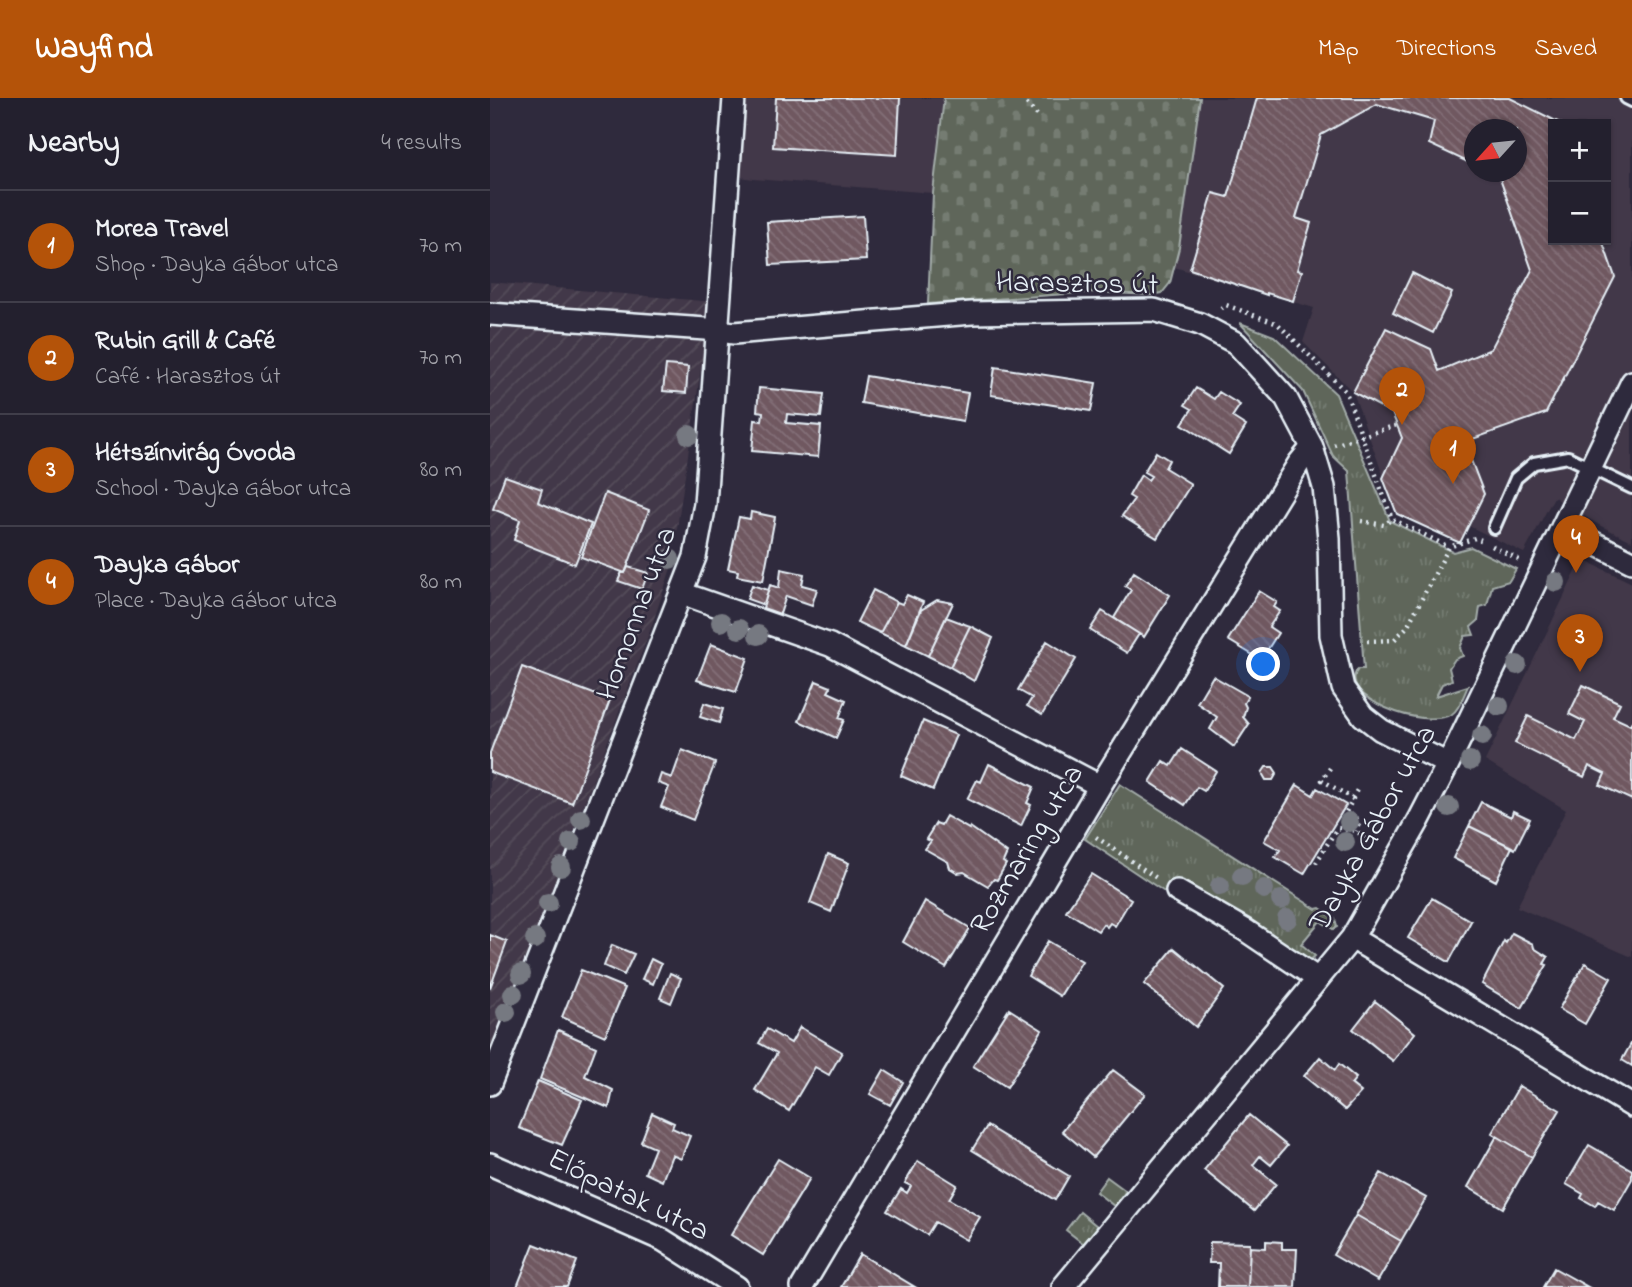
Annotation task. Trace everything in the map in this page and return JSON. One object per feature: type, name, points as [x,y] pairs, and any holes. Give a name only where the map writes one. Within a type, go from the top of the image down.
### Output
[{"type":"street","name":"Homonna utca","points":[[490,1084],[695,557],[705,504],[734,98]]},
{"type":"street","name":"Harasztos út","points":[[490,314],[734,334],[972,313],[1154,310],[1199,324],[1236,343],[1258,366],[1286,398],[1312,447],[1324,487],[1329,538],[1331,635],[1343,688],[1363,716],[1381,730],[1448,764]]},
{"type":"street","name":"Dayka Gábor utca","points":[[1063,1287],[1352,937],[1448,764],[1632,382]]},
{"type":"street","name":"Rozmaring utca","points":[[802,1287],[1100,786],[1299,463],[1312,447]]},
{"type":"street","points":[[1562,527],[1632,562]]},
{"type":"street","points":[[681,593],[830,645],[1100,786]]},
{"type":"street","points":[[1177,891],[1245,930],[1318,979]]},
{"type":"street","points":[[1352,937],[1632,1106]]},
{"type":"street","name":"Előpatak utca","points":[[490,1164],[663,1240],[737,1287]]},
{"type":"lane","points":[[1626,98],[1632,101]]},
{"type":"lane","points":[[1494,528],[1516,478],[1534,463],[1568,457],[1632,488]]},
{"type":"path","points":[[1022,98],[1037,115]]},
{"type":"path","points":[[1199,324],[1226,305],[1278,324],[1346,392],[1392,519],[1448,547]]},
{"type":"path","points":[[1312,447],[1328,447],[1397,425]]},
{"type":"path","points":[[1361,521],[1384,524],[1392,519]]},
{"type":"path","points":[[1367,641],[1394,639],[1407,628],[1448,547],[1475,538],[1541,570]]},
{"type":"path","points":[[1329,768],[1322,780],[1352,798]]},
{"type":"path","points":[[1356,831],[1359,824],[1357,820],[1346,812],[1359,787]]},
{"type":"path","points":[[1078,825],[1177,891]]},
{"type":"path","points":[[1315,863],[1337,828],[1356,831],[1369,840]]},
{"type":"shaded area","points":[[726,98],[944,98],[933,193],[753,179],[722,174]]},
{"type":"shaded area","points":[[1200,98],[1632,98],[1632,541],[1599,525],[1554,497],[1524,553],[1469,526],[1460,543],[1397,514],[1353,392],[1303,342],[1314,308],[1174,267]]},
{"type":"shaded area","points":[[490,282],[714,302],[702,362],[671,568],[650,631],[490,1051]]},
{"type":"shaded area","points":[[1582,559],[1632,583],[1632,957],[1517,907],[1566,810],[1485,761]]},
{"type":"green space","points":[[944,98],[1200,98],[1179,248],[1170,283],[1162,293],[1151,295],[1093,292],[928,304],[933,193]]},
{"type":"green space","points":[[1240,323],[1274,336],[1336,394],[1390,521],[1453,552],[1471,547],[1516,569],[1509,581],[1492,586],[1487,605],[1480,607],[1478,621],[1471,627],[1474,635],[1465,636],[1460,648],[1463,656],[1455,659],[1449,668],[1452,680],[1442,684],[1436,696],[1468,686],[1460,705],[1452,714],[1439,718],[1422,718],[1404,714],[1370,700],[1359,690],[1355,679],[1358,669],[1364,669],[1349,471],[1333,456],[1303,391]]},
{"type":"green space","points":[[1120,784],[1335,919],[1337,927],[1333,929],[1320,921],[1301,944],[1315,956],[1308,962],[1178,901],[1085,839]]},
{"type":"green space","points":[[1107,1177],[1126,1191],[1114,1206],[1096,1192]]},
{"type":"green space","points":[[1080,1212],[1098,1227],[1084,1244],[1066,1230]]},
{"type":"building","points":[[776,98],[900,98],[897,155],[773,147]]},
{"type":"building","points":[[1257,98],[1510,98],[1552,119],[1548,119],[1548,245],[1604,245],[1615,277],[1546,413],[1464,442],[1484,494],[1460,543],[1397,514],[1383,478],[1402,438],[1392,413],[1353,392],[1386,328],[1431,349],[1439,371],[1491,349],[1532,270],[1501,182],[1527,182],[1527,119],[1464,119],[1464,160],[1429,144],[1434,121],[1377,104],[1321,135],[1296,218],[1311,223],[1297,270],[1302,271],[1293,301],[1190,269],[1213,193],[1228,197]]},
{"type":"building","points":[[863,216],[866,260],[770,265],[767,222]]},
{"type":"building","points":[[1412,273],[1452,293],[1433,333],[1393,313]]},
{"type":"building","points":[[666,365],[688,367],[686,393],[663,391]]},
{"type":"building","points":[[995,367],[1096,383],[1091,411],[991,395]]},
{"type":"building","points":[[866,376],[968,393],[963,421],[861,403]]},
{"type":"building","points":[[759,388],[824,394],[821,417],[787,414],[786,423],[821,426],[818,457],[752,451],[755,420],[762,421],[763,412],[757,411]]},
{"type":"building","points":[[1196,388],[1214,399],[1219,392],[1240,405],[1232,417],[1246,426],[1229,454],[1182,424],[1192,409],[1185,405]]},
{"type":"building","points":[[1156,452],[1169,460],[1165,468],[1191,484],[1157,538],[1122,516],[1134,499],[1129,496],[1141,475],[1148,480],[1151,476],[1144,472]]},
{"type":"building","points":[[505,476],[542,489],[538,502],[591,524],[575,564],[514,540],[520,520],[493,509]]},
{"type":"building","points":[[605,493],[649,510],[625,573],[581,557]]},
{"type":"building","points":[[751,512],[775,517],[763,581],[737,576],[738,571],[728,569],[739,517],[750,519]]},
{"type":"building","points":[[628,567],[648,573],[642,589],[618,581]]},
{"type":"building","points":[[781,569],[804,574],[802,585],[817,589],[812,605],[786,596],[780,614],[763,608],[770,585],[779,588]]},
{"type":"building","points":[[1134,572],[1170,595],[1144,637],[1114,618],[1131,590],[1125,586]]},
{"type":"building","points":[[752,585],[768,590],[764,605],[747,599]]},
{"type":"building","points":[[873,590],[897,602],[880,633],[857,622]]},
{"type":"building","points":[[1259,591],[1277,602],[1274,607],[1280,611],[1269,627],[1278,633],[1261,660],[1228,640]]},
{"type":"building","points":[[907,595],[923,602],[906,645],[880,633],[897,602],[902,604]]},
{"type":"building","points":[[937,600],[953,603],[928,656],[906,645],[921,610]]},
{"type":"building","points":[[1102,611],[1139,634],[1127,653],[1090,630]]},
{"type":"building","points":[[946,617],[970,626],[950,667],[928,656]]},
{"type":"building","points":[[970,626],[993,638],[974,681],[950,667]]},
{"type":"building","points":[[1047,641],[1076,659],[1042,715],[1027,706],[1032,698],[1018,690]]},
{"type":"building","points":[[711,644],[748,658],[736,692],[697,680]]},
{"type":"building","points":[[522,667],[610,700],[572,803],[490,772],[490,753]]},
{"type":"building","points":[[1213,676],[1248,696],[1244,703],[1246,707],[1243,717],[1249,724],[1234,747],[1210,729],[1217,717],[1197,703]]},
{"type":"building","points":[[816,681],[831,687],[828,692],[846,700],[839,718],[844,720],[836,738],[799,721]]},
{"type":"building","points":[[1583,685],[1620,703],[1613,717],[1630,725],[1632,721],[1632,800],[1600,785],[1605,774],[1589,766],[1584,777],[1515,743],[1528,716],[1576,740],[1585,722],[1569,714]]},
{"type":"building","points":[[704,703],[723,709],[719,723],[700,717]]},
{"type":"building","points":[[923,721],[956,735],[933,790],[901,776]]},
{"type":"building","points":[[1182,749],[1216,771],[1204,791],[1197,787],[1185,805],[1150,782],[1163,761],[1171,766]]},
{"type":"building","points":[[682,750],[715,763],[693,820],[661,807],[669,787],[658,783],[661,774],[672,778]]},
{"type":"building","points":[[989,764],[1034,787],[1027,803],[1031,805],[1021,826],[967,799],[977,780],[981,782]]},
{"type":"building","points":[[1266,767],[1273,767],[1277,773],[1273,780],[1266,780],[1262,773]]},
{"type":"building","points":[[1297,785],[1313,795],[1317,788],[1346,805],[1304,874],[1275,857],[1280,850],[1264,841]]},
{"type":"building","points":[[1481,802],[1511,817],[1513,811],[1530,819],[1515,849],[1469,826]]},
{"type":"building","points":[[946,816],[969,829],[970,827],[1007,853],[1003,862],[1006,864],[997,880],[994,879],[988,886],[964,872],[958,873],[950,868],[948,862],[925,849],[931,841],[926,839],[936,823],[941,825]]},
{"type":"building","points":[[1469,826],[1512,847],[1496,881],[1453,858]]},
{"type":"building","points":[[828,854],[849,863],[831,912],[810,903]]},
{"type":"building","points":[[1091,874],[1131,899],[1115,926],[1110,923],[1107,927],[1103,924],[1098,931],[1066,911]]},
{"type":"building","points":[[1432,898],[1471,921],[1449,962],[1408,938]]},
{"type":"building","points":[[925,901],[970,928],[946,968],[903,942]]},
{"type":"building","points":[[1512,933],[1533,944],[1534,948],[1548,957],[1544,964],[1547,965],[1522,1008],[1482,984],[1504,941],[1506,943]]},
{"type":"building","points":[[490,935],[507,942],[490,988]]},
{"type":"building","points":[[1048,941],[1082,961],[1060,996],[1028,976]]},
{"type":"building","points":[[612,945],[634,954],[624,975],[604,966]]},
{"type":"building","points":[[1174,948],[1224,989],[1196,1027],[1144,984]]},
{"type":"building","points":[[651,959],[661,964],[653,984],[642,979]]},
{"type":"building","points":[[1585,963],[1611,978],[1585,1024],[1559,1009]]},
{"type":"building","points":[[581,970],[625,988],[605,1036],[562,1017]]},
{"type":"building","points":[[670,973],[681,978],[671,1003],[660,998]]},
{"type":"building","points":[[1375,1001],[1415,1033],[1393,1061],[1353,1029]]},
{"type":"building","points":[[1009,1009],[1042,1030],[1007,1087],[973,1066]]},
{"type":"building","points":[[800,1027],[842,1052],[829,1075],[815,1067],[789,1111],[755,1090],[777,1053],[759,1043],[767,1029],[791,1043]]},
{"type":"building","points":[[558,1030],[596,1047],[585,1076],[613,1090],[609,1108],[540,1079]]},
{"type":"building","points":[[1632,1042],[1632,1066],[1622,1060]]},
{"type":"building","points":[[1320,1057],[1335,1070],[1339,1064],[1356,1078],[1351,1084],[1361,1092],[1345,1110],[1304,1076]]},
{"type":"building","points":[[884,1070],[903,1082],[890,1105],[870,1094]]},
{"type":"building","points":[[1113,1070],[1145,1094],[1093,1157],[1062,1131]]},
{"type":"building","points":[[538,1081],[582,1100],[562,1145],[519,1128]]},
{"type":"building","points":[[1519,1086],[1560,1110],[1532,1157],[1492,1133]]},
{"type":"building","points":[[652,1113],[674,1123],[672,1128],[690,1136],[681,1159],[672,1155],[662,1181],[645,1173],[655,1148],[641,1142]]},
{"type":"building","points":[[1249,1115],[1287,1146],[1271,1165],[1260,1156],[1253,1165],[1276,1184],[1254,1211],[1204,1170]]},
{"type":"building","points":[[987,1126],[1069,1176],[1055,1200],[972,1150]]},
{"type":"building","points":[[1497,1136],[1532,1157],[1503,1208],[1468,1187]]},
{"type":"building","points":[[1589,1145],[1632,1170],[1632,1179],[1614,1210],[1598,1201],[1595,1206],[1581,1198],[1583,1194],[1566,1184]]},
{"type":"building","points":[[778,1159],[810,1178],[763,1255],[731,1235]]},
{"type":"building","points":[[918,1161],[957,1185],[949,1199],[980,1217],[966,1240],[935,1222],[927,1235],[887,1211],[901,1189],[907,1193],[911,1186],[905,1183]]},
{"type":"building","points":[[1381,1173],[1426,1198],[1401,1241],[1356,1215]]},
{"type":"building","points":[[1356,1215],[1401,1241],[1378,1281],[1333,1255]]},
{"type":"building","points":[[1266,1241],[1282,1242],[1282,1249],[1297,1249],[1295,1287],[1248,1287],[1250,1247],[1266,1248]]},
{"type":"building","points":[[1210,1242],[1250,1243],[1248,1287],[1218,1287],[1219,1263],[1209,1263]]},
{"type":"building","points":[[534,1244],[577,1261],[567,1287],[517,1287]]},
{"type":"building","points":[[860,1254],[915,1287],[841,1287]]},
{"type":"building","points":[[1554,1268],[1588,1287],[1543,1287]]},
{"type":"place","name":"Rubin Grill & Café","points":[[1402,425]]},
{"type":"place","name":"Morea Travel","points":[[1453,484]]},
{"type":"place","name":"Dayka Gábor","points":[[1576,573]]},
{"type":"place","name":"Hétszínvirág Óvoda","points":[[1580,672]]}]
